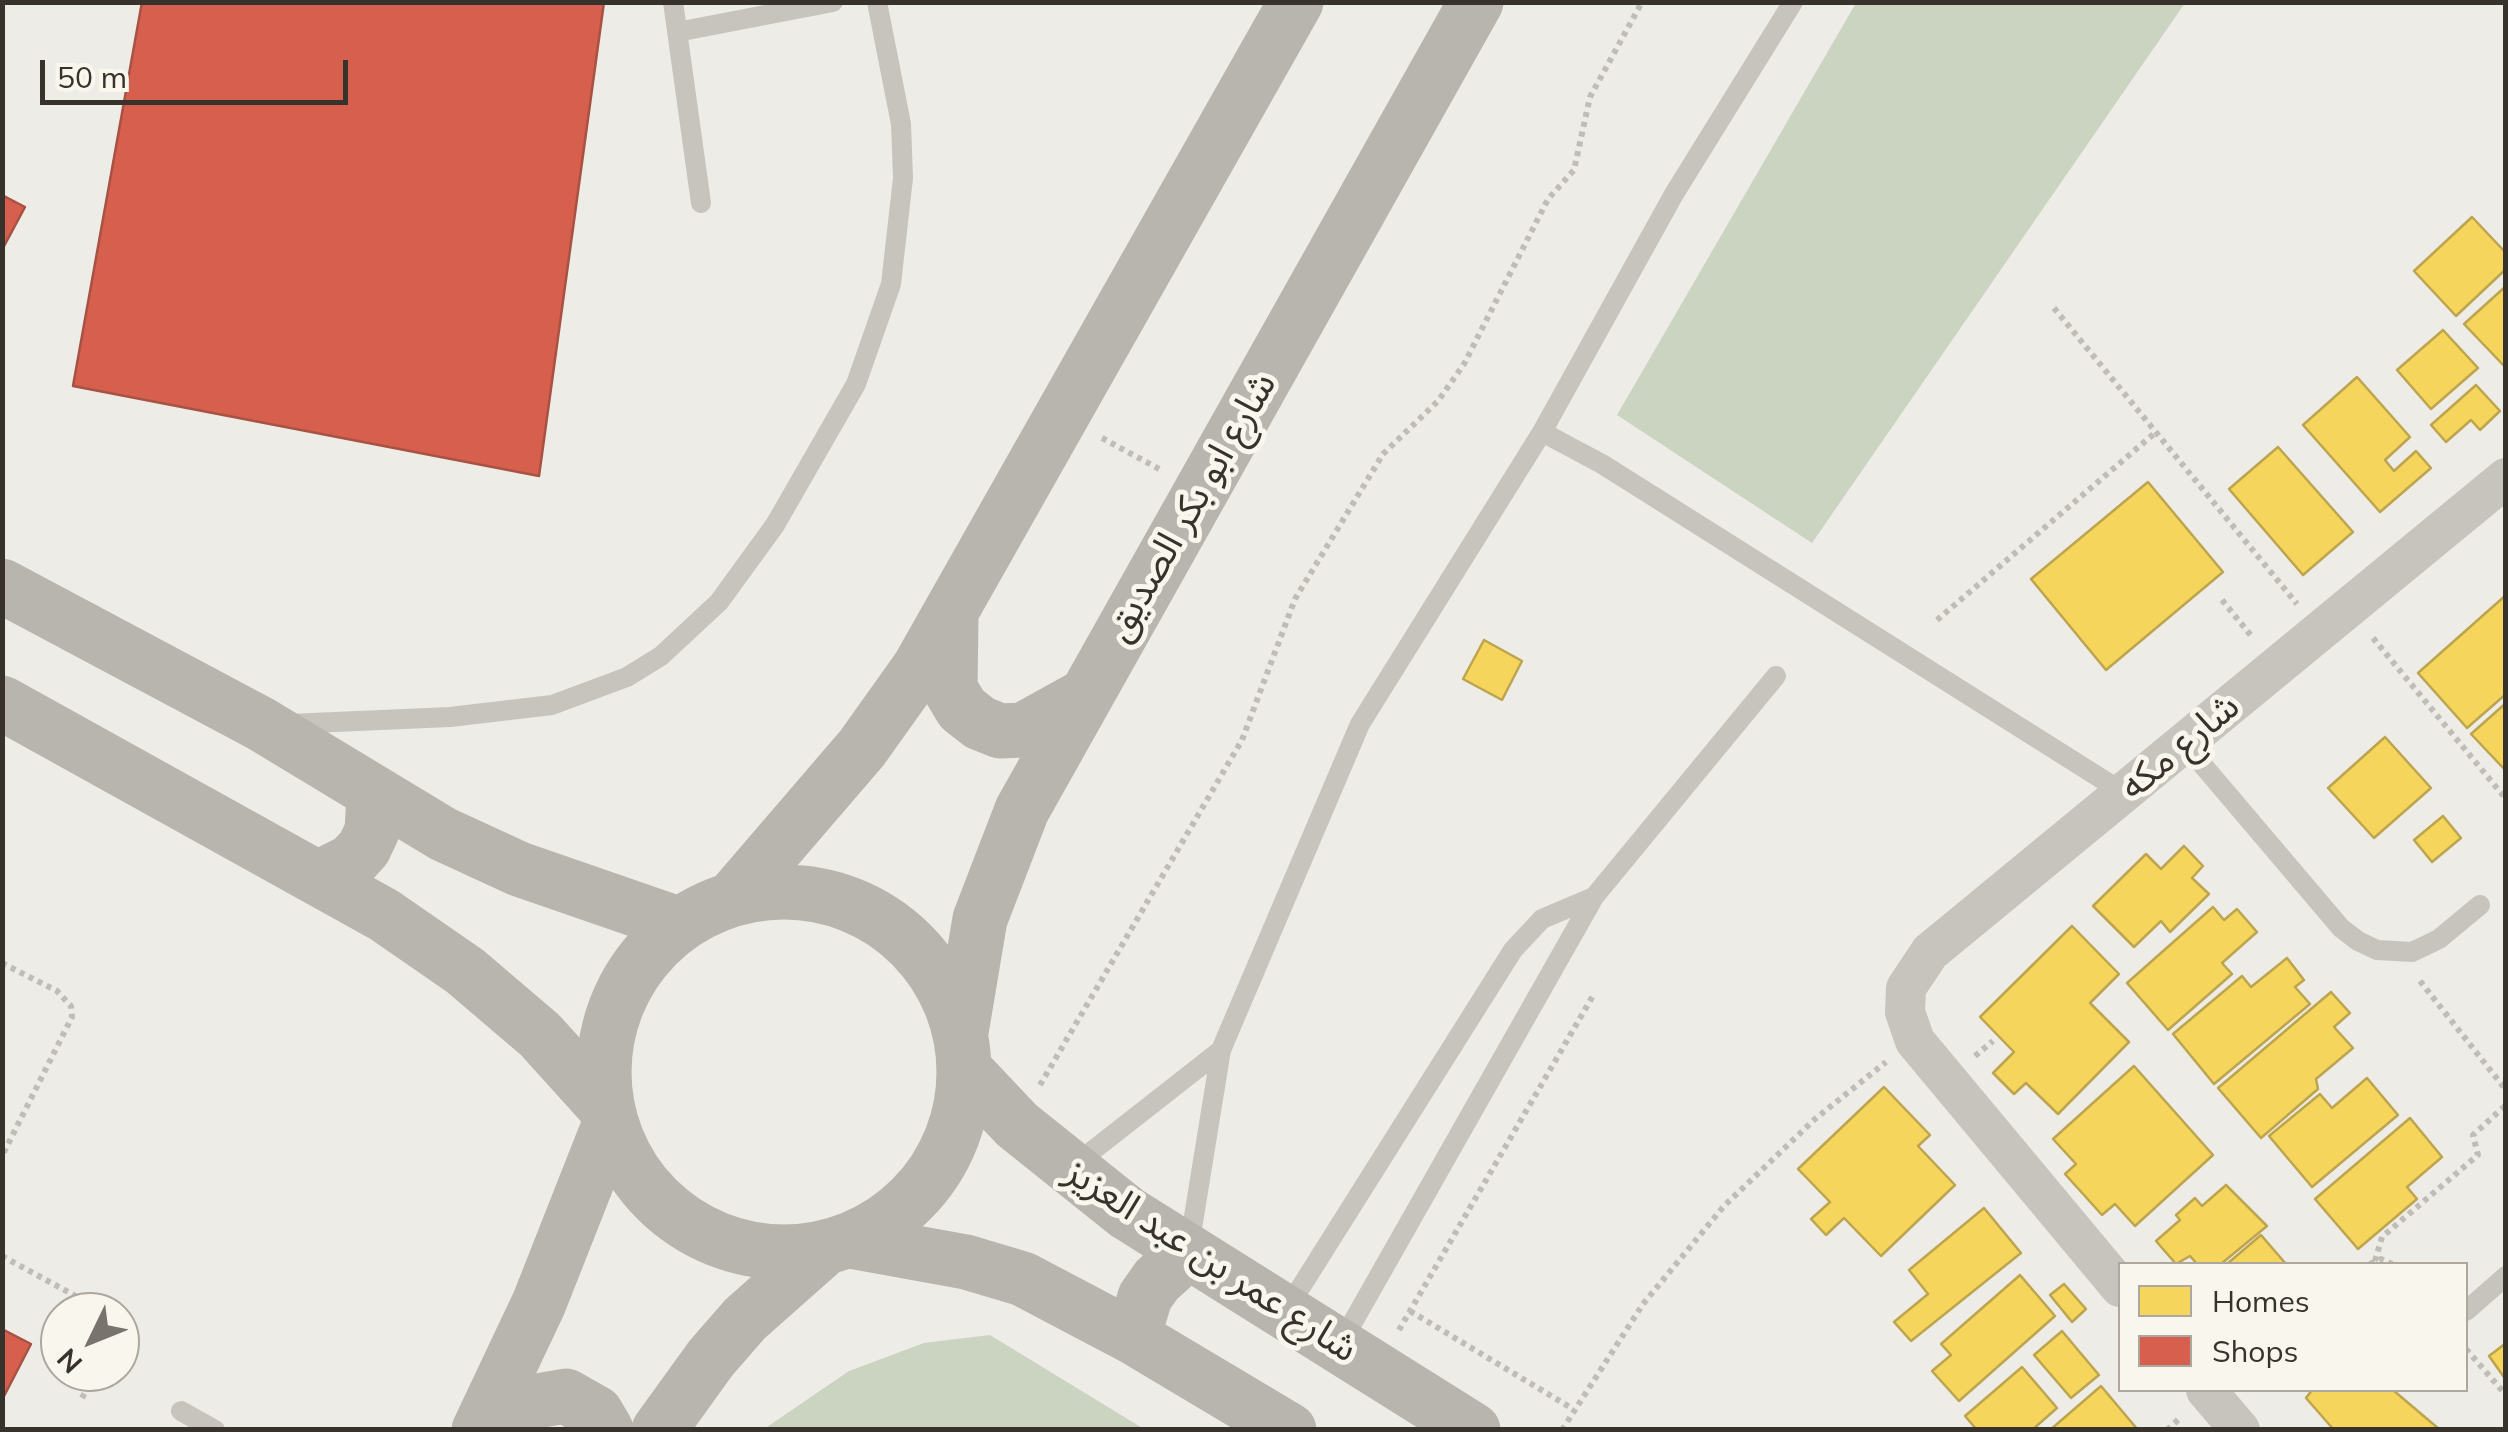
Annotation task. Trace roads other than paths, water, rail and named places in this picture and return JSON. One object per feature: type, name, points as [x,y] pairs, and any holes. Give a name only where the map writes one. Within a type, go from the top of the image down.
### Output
[{"type":"main road","points":[[483,1430],[540,1303],[608,1116],[605,1038],[630,974],[678,924],[734,896],[862,748],[919,668],[1296,2]]},
{"type":"main road","name":"شارع ابو بكر الصديق","points":[[837,1245],[911,1202],[952,1142],[964,1052],[967,975],[998,863],[1081,698],[1202,491],[1476,2]]},
{"type":"main road","points":[[2,586],[262,724],[374,796],[519,869],[678,924]]},
{"type":"main road","points":[[952,608],[950,689],[962,709],[980,723],[1000,730],[1023,730],[1081,698]]},
{"type":"main road","points":[[2,703],[320,876],[466,970],[540,1036],[608,1116],[633,1172],[670,1212],[717,1240],[770,1253],[837,1245],[966,1262],[1023,1280],[1133,1337],[1289,1430]]},
{"type":"main road","points":[[320,876],[352,861],[364,848],[372,831],[374,796]]},
{"type":"main road","name":"شارع عمر بن عبد العزيز","points":[[734,896],[807,891],[876,916],[930,966],[964,1052],[1017,1125],[1069,1170],[1188,1252],[1472,1430]]},
{"type":"main road","points":[[659,1430],[745,1319],[837,1245]]},
{"type":"main road","points":[[1133,1337],[1156,1280],[1188,1252]]},
{"type":"main road","points":[[483,1430],[531,1402],[566,1396],[596,1413],[606,1430]]},
{"type":"street","name":"شارع مكه","points":[[2118,1285],[1915,1041],[1905,1012],[1906,988],[1916,968],[2506,478]]},
{"type":"street","points":[[2208,1392],[2240,1430]]},
{"type":"lane","points":[[674,2],[701,203]]},
{"type":"lane","points":[[677,32],[833,2]]},
{"type":"lane","points":[[262,724],[450,717],[552,706],[627,677],[661,656],[719,602],[775,525],[856,384],[891,284],[904,178],[901,124],[877,2]]},
{"type":"lane","points":[[1188,1252],[1220,1050],[1360,724],[1542,432],[1674,194],[1793,2]]},
{"type":"lane","points":[[1542,432],[1602,464],[2124,793]]},
{"type":"lane","points":[[1358,1358],[1594,897],[1776,676]]},
{"type":"lane","points":[[2184,743],[2341,928],[2377,950],[2397,952],[2427,947],[2480,905]]},
{"type":"lane","points":[[1286,1311],[1513,950],[1542,919],[1594,897]]},
{"type":"lane","points":[[1069,1170],[1220,1050]]},
{"type":"lane","points":[[2468,1309],[2506,1276]]},
{"type":"lane","points":[[181,1412],[215,1430]]}]
